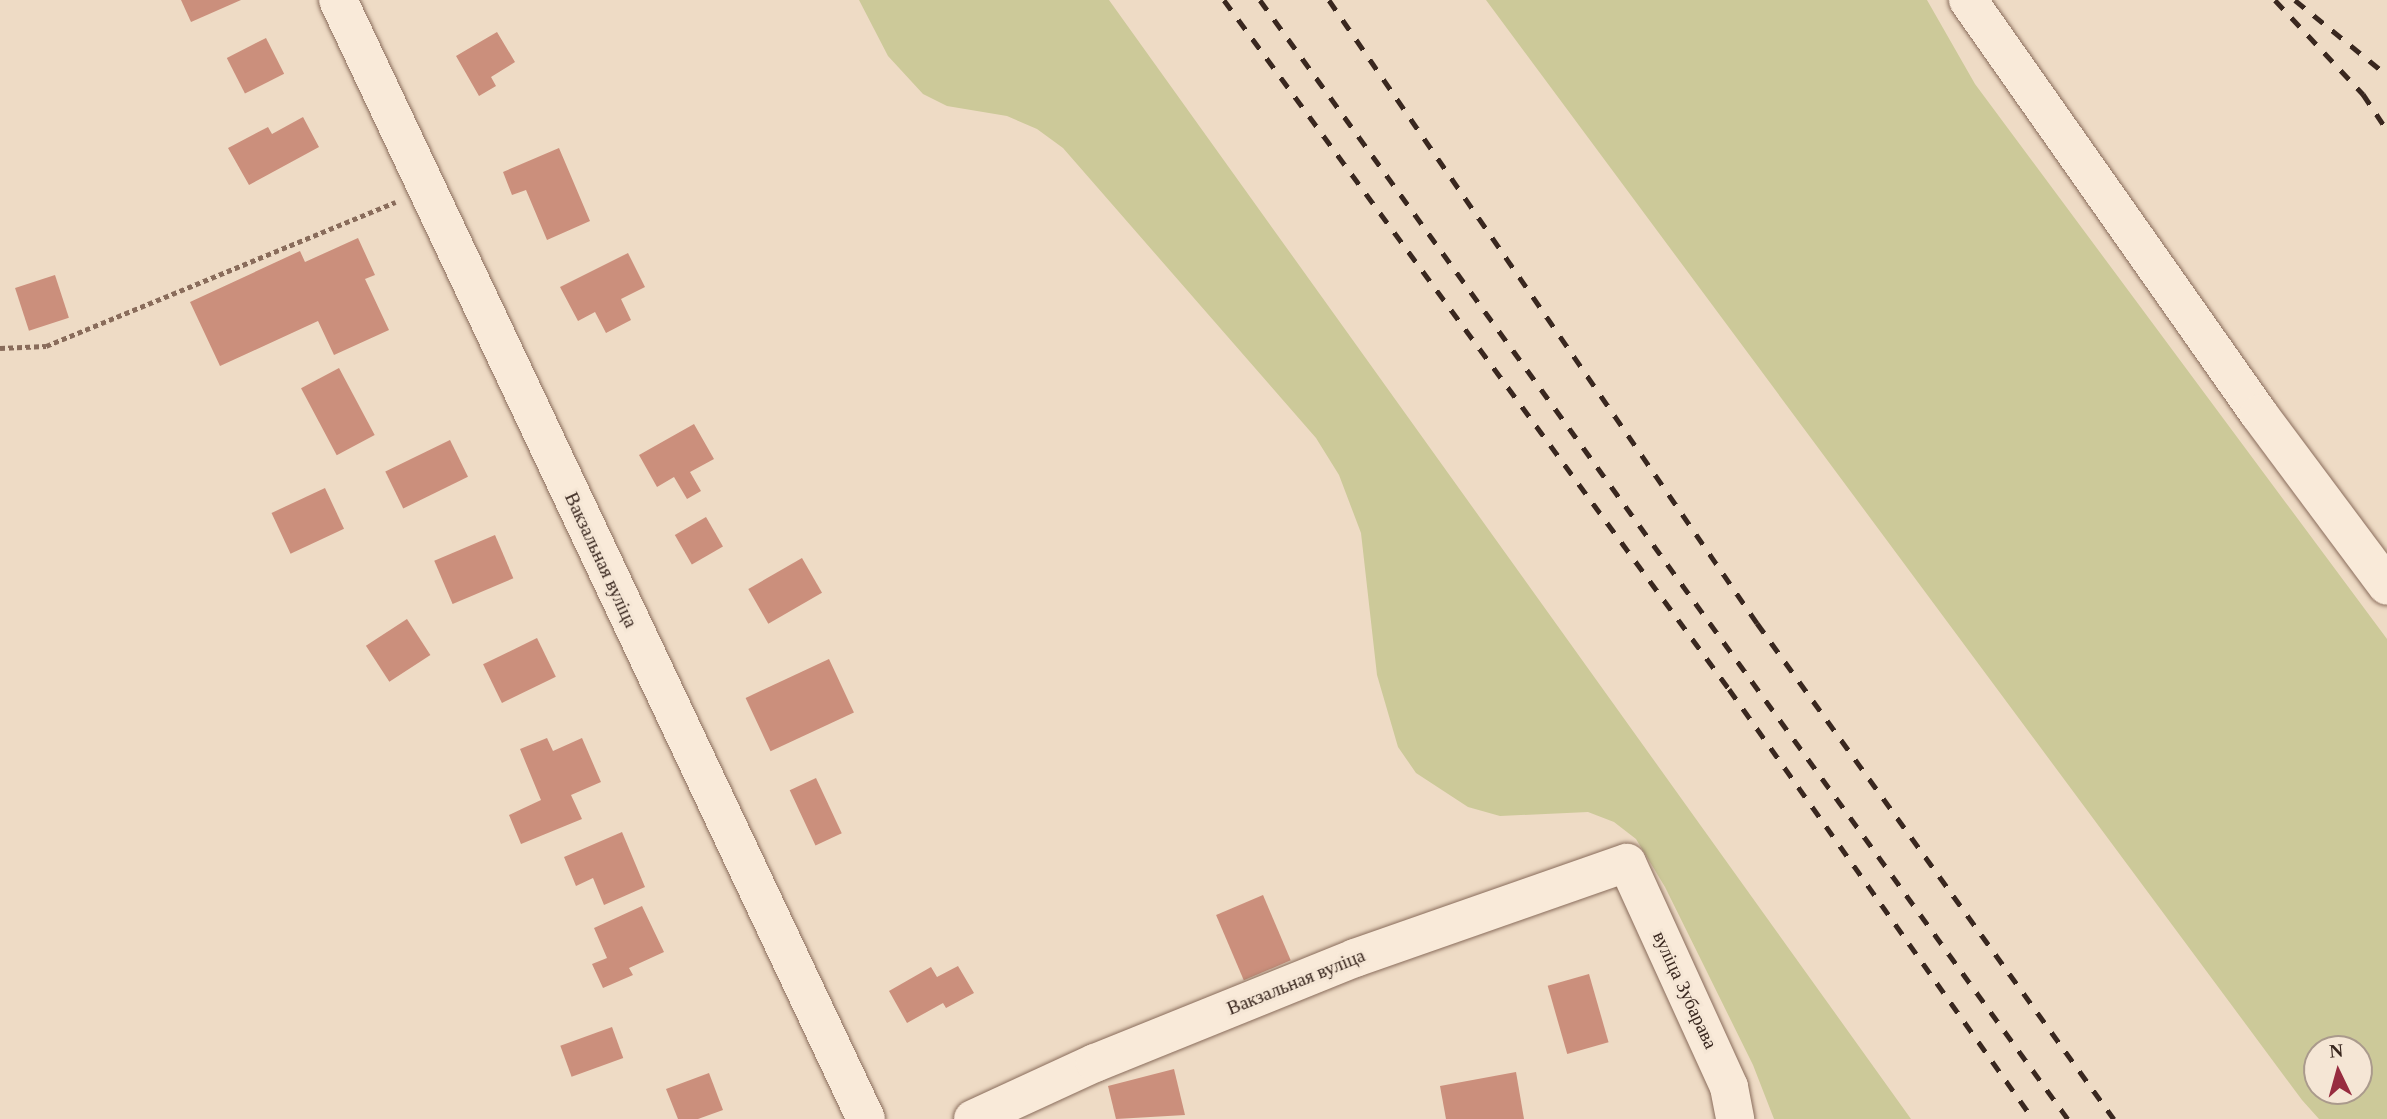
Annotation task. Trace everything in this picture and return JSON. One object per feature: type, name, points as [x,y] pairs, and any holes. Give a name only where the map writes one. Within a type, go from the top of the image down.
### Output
[{"type":"street","name":"Вакзальная вуліца","points":[[338,0],[866,1119]]},
{"type":"street","points":[[1968,0],[2259,414],[2387,586]]},
{"type":"street","name":"Вакзальная вуліца","points":[[973,1119],[1095,1063],[1355,958],[1627,863]]},
{"type":"street","name":"вуліца Зубарава","points":[[1627,863],[1729,1087],[1735,1119]]},
{"type":"path","points":[[0,348],[46,346],[425,189]]},
{"type":"shaded area","points":[[859,0],[1109,0],[1911,1119],[1774,1119],[1753,1065],[1665,887],[1636,839],[1614,822],[1588,812],[1500,816],[1468,807],[1416,773],[1398,747],[1377,675],[1361,533],[1339,475],[1316,438],[1063,148],[1037,129],[1007,116],[947,106],[923,94],[888,56]]},
{"type":"shaded area","points":[[1486,0],[1927,0],[1975,84],[2387,639],[2387,1119],[2319,1119],[2306,1105],[2373,1105],[2373,1035],[2303,1035],[2303,1101]]},
{"type":"building","points":[[181,0],[241,0],[191,22]]},
{"type":"building","points":[[497,32],[515,62],[491,77],[496,86],[479,96],[456,56]]},
{"type":"building","points":[[266,38],[284,74],[245,94],[227,58]]},
{"type":"building","points":[[303,117],[319,147],[249,185],[228,148],[268,127],[272,134]]},
{"type":"building","points":[[559,148],[590,221],[547,240],[526,190],[512,195],[503,172]]},
{"type":"building","points":[[358,238],[375,275],[365,279],[389,330],[334,355],[318,321],[220,366],[190,302],[300,251],[305,262]]},
{"type":"building","points":[[628,253],[645,287],[621,299],[631,320],[606,333],[595,312],[578,321],[560,287]]},
{"type":"building","points":[[55,275],[69,318],[29,331],[15,288]]},
{"type":"building","points":[[339,368],[375,435],[337,455],[301,388]]},
{"type":"building","points":[[694,424],[714,459],[690,472],[701,491],[687,499],[674,477],[657,487],[639,455]]},
{"type":"building","points":[[450,440],[468,477],[403,508],[385,472]]},
{"type":"building","points":[[325,488],[344,529],[291,554],[272,513]]},
{"type":"building","points":[[706,517],[723,546],[692,564],[675,535]]},
{"type":"building","points":[[495,535],[513,578],[453,604],[434,561]]},
{"type":"building","points":[[802,558],[822,593],[768,624],[748,589]]},
{"type":"building","points":[[407,619],[430,655],[389,682],[366,646]]},
{"type":"building","points":[[537,638],[556,677],[502,703],[483,664]]},
{"type":"building","points":[[829,659],[854,712],[771,751],[746,698]]},
{"type":"building","points":[[547,738],[553,751],[582,738],[601,782],[571,795],[582,819],[521,844],[509,815],[541,800],[520,749]]},
{"type":"building","points":[[816,778],[842,833],[815,846],[790,790]]},
{"type":"building","points":[[622,832],[645,887],[604,905],[593,878],[576,886],[564,857]]},
{"type":"building","points":[[1263,895],[1291,960],[1244,980],[1216,915]]},
{"type":"building","points":[[642,906],[664,952],[629,968],[633,975],[603,988],[592,964],[607,958],[594,928]]},
{"type":"building","points":[[958,966],[974,993],[946,1008],[943,1003],[907,1023],[889,991],[931,967],[937,977]]},
{"type":"building","points":[[1589,974],[1609,1042],[1567,1054],[1548,986]]},
{"type":"building","points":[[612,1027],[623,1058],[572,1077],[560,1046]]},
{"type":"building","points":[[1174,1069],[1185,1115],[1116,1119],[1108,1086]]},
{"type":"building","points":[[1516,1072],[1524,1119],[1446,1119],[1440,1086]]},
{"type":"building","points":[[709,1073],[723,1110],[698,1119],[678,1119],[666,1089]]},
{"type":"railway","points":[[1224,0],[1729,689],[2033,1119]]},
{"type":"railway","points":[[1260,0],[2068,1119]]},
{"type":"railway","points":[[1329,0],[1757,623],[2114,1119]]},
{"type":"railway","points":[[2275,0],[2363,94],[2387,130]]},
{"type":"railway","points":[[2295,0],[2387,75]]}]
